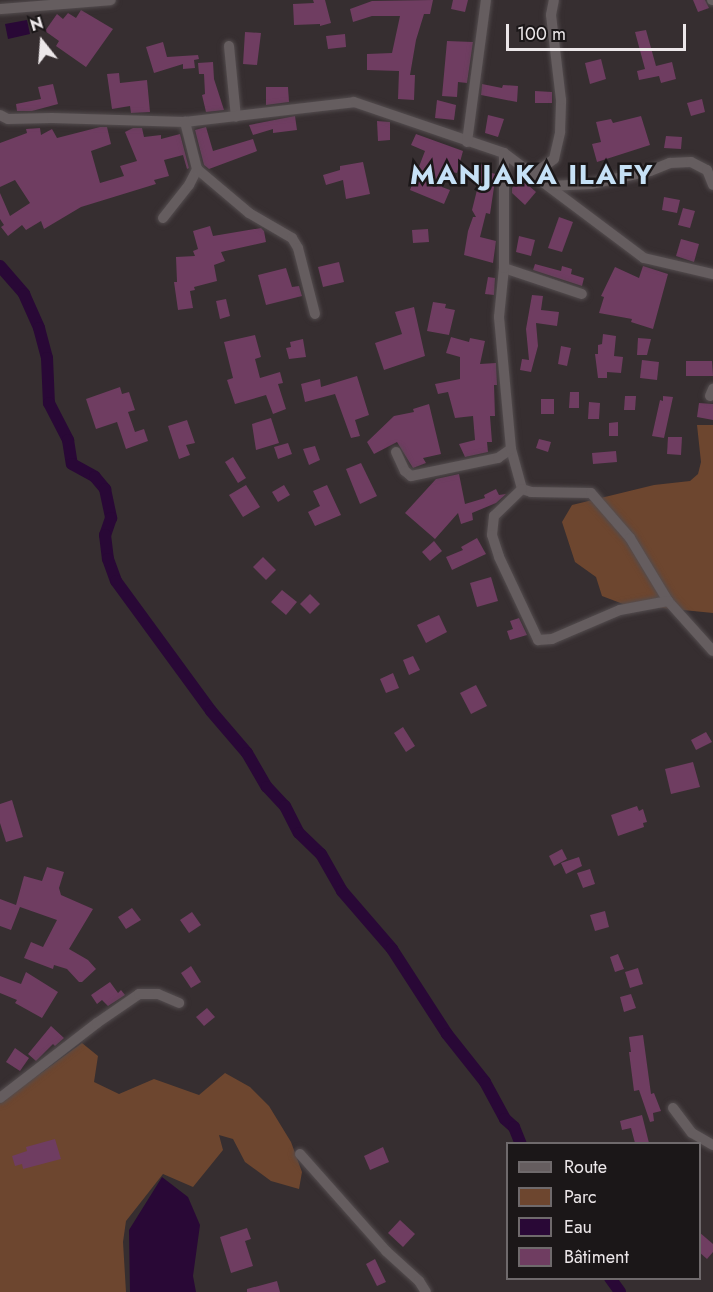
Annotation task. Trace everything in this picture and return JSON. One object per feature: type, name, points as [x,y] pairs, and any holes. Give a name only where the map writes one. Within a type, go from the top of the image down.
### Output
[{"type":"street","points":[[0,9],[111,0]]},
{"type":"street","points":[[467,142],[486,0]]},
{"type":"street","points":[[534,174],[554,159],[560,132],[561,100],[551,15],[554,0]]},
{"type":"street","points":[[229,46],[236,117]]},
{"type":"street","points":[[0,115],[8,119],[185,122],[354,102],[504,153],[644,258],[713,274]]},
{"type":"street","points":[[185,122],[197,169],[249,213],[292,238],[298,248],[315,314]]},
{"type":"street","points":[[504,153],[504,268],[499,317],[511,449],[522,489]]},
{"type":"street","points":[[550,186],[591,184],[650,171],[670,163],[691,162],[707,170],[713,185]]},
{"type":"street","points":[[163,218],[189,185],[197,169]]},
{"type":"street","points":[[504,268],[582,294]]},
{"type":"street","points":[[396,452],[405,471],[411,476],[498,458],[511,449]]},
{"type":"street","points":[[522,489],[531,492],[591,493],[630,538],[668,601],[713,651]]},
{"type":"street","points":[[522,489],[494,516],[492,535],[499,557],[537,640],[552,639],[620,610],[668,601]]},
{"type":"street","points":[[0,1098],[97,1023],[139,994],[158,994],[179,1003]]},
{"type":"street","points":[[674,1108],[692,1133],[713,1145]]},
{"type":"street","points":[[300,1154],[386,1251],[419,1281],[426,1292]]},
{"type":"green space","points":[[697,425],[713,425],[713,613],[623,604],[602,596],[596,577],[575,562],[562,522],[572,505],[654,485],[690,481],[698,474],[701,462]]},
{"type":"green space","points":[[82,1043],[98,1056],[94,1082],[119,1094],[154,1079],[199,1095],[225,1073],[250,1087],[269,1106],[291,1142],[302,1172],[299,1189],[271,1181],[245,1162],[233,1139],[219,1135],[223,1150],[193,1187],[163,1174],[126,1221],[123,1242],[126,1292],[0,1292],[0,1103]]},
{"type":"water","points":[[27,20],[30,34],[8,39],[5,24]]},
{"type":"water","points":[[162,1177],[188,1197],[200,1225],[193,1276],[196,1292],[130,1292],[129,1230]]},
{"type":"building","points":[[313,0],[325,0],[331,23],[320,26],[320,24],[294,25],[293,4],[314,3]]},
{"type":"building","points":[[433,0],[430,14],[424,14],[416,40],[410,75],[415,75],[414,100],[398,99],[399,71],[367,70],[367,54],[392,53],[400,16],[372,16],[353,22],[350,9],[372,1]]},
{"type":"building","points":[[453,0],[468,0],[465,12],[451,9]]},
{"type":"building","points":[[693,0],[705,0],[709,8],[698,12]]},
{"type":"building","points":[[81,10],[113,29],[86,67],[56,46],[59,41],[45,31],[57,14],[63,19],[68,13],[76,18]]},
{"type":"building","points":[[646,30],[656,66],[672,62],[676,79],[661,83],[659,76],[639,80],[637,71],[645,69],[635,32]]},
{"type":"building","points":[[245,32],[261,33],[257,65],[243,64]]},
{"type":"building","points":[[345,34],[346,47],[328,49],[326,36]]},
{"type":"building","points":[[447,41],[473,42],[467,83],[458,82],[457,97],[442,96]]},
{"type":"building","points":[[163,42],[167,57],[198,55],[199,59],[194,60],[195,68],[183,69],[183,64],[154,73],[146,47]]},
{"type":"building","points":[[601,59],[606,79],[590,84],[585,63]]},
{"type":"building","points":[[213,62],[214,79],[224,110],[206,112],[202,95],[205,94],[204,74],[199,74],[198,63]]},
{"type":"building","points":[[119,73],[120,83],[147,80],[150,112],[131,113],[130,106],[112,109],[107,74]]},
{"type":"building","points":[[53,84],[58,104],[32,111],[17,111],[16,104],[41,99],[38,87]]},
{"type":"building","points":[[482,84],[502,88],[503,85],[518,86],[517,102],[481,95]]},
{"type":"building","points":[[266,87],[288,87],[289,102],[266,105]]},
{"type":"building","points":[[535,91],[552,92],[552,103],[535,103]]},
{"type":"building","points":[[702,99],[705,112],[691,116],[687,103]]},
{"type":"building","points":[[437,100],[456,105],[454,120],[435,118]]},
{"type":"building","points":[[488,115],[504,119],[498,137],[485,133]]},
{"type":"building","points":[[295,116],[297,130],[273,133],[273,129],[253,135],[249,125]]},
{"type":"building","points":[[641,116],[650,145],[597,162],[592,144],[601,142],[596,122],[611,119],[613,123]]},
{"type":"building","points":[[377,121],[390,122],[390,140],[378,141]]},
{"type":"building","points":[[107,127],[111,144],[91,151],[100,183],[124,176],[120,166],[137,161],[125,132],[133,128],[142,128],[144,137],[161,135],[161,139],[180,134],[189,168],[187,169],[183,155],[164,160],[169,176],[154,180],[156,184],[81,207],[44,229],[41,221],[26,230],[22,225],[8,236],[1,227],[4,225],[0,219],[0,193],[10,216],[30,203],[15,180],[0,187],[0,143],[27,133],[26,129],[40,128],[41,135],[52,129],[57,138]]},
{"type":"building","points":[[206,127],[213,151],[253,139],[257,151],[209,169],[204,165],[195,130]]},
{"type":"building","points":[[416,134],[463,151],[457,173],[447,171],[442,187],[450,190],[444,204],[410,190],[425,151],[411,145]]},
{"type":"building","points":[[666,136],[682,137],[681,149],[664,148]]},
{"type":"building","points":[[363,162],[370,194],[346,199],[343,180],[326,185],[323,175],[340,170],[340,166]]},
{"type":"building","points":[[479,164],[489,166],[487,172],[496,174],[490,214],[486,213],[480,237],[496,241],[493,263],[464,255],[468,231],[473,217],[476,217],[472,210],[478,186],[474,185]]},
{"type":"building","points":[[520,178],[536,192],[525,205],[512,193],[512,188]]},
{"type":"building","points":[[664,197],[680,200],[677,213],[662,210]]},
{"type":"building","points":[[683,208],[695,211],[690,228],[678,225]]},
{"type":"building","points":[[559,217],[573,222],[562,252],[548,248]]},
{"type":"building","points":[[210,226],[213,236],[261,228],[264,231],[266,242],[221,252],[225,261],[214,265],[217,281],[194,287],[195,290],[190,291],[193,308],[178,310],[174,282],[177,282],[176,257],[195,256],[193,251],[198,249],[193,231]]},
{"type":"building","points":[[428,229],[429,242],[413,243],[412,230]]},
{"type":"building","points":[[519,236],[535,240],[531,256],[516,252]]},
{"type":"building","points":[[681,239],[699,244],[694,262],[676,256]]},
{"type":"building","points":[[339,262],[344,282],[323,287],[318,267]]},
{"type":"building","points":[[535,264],[561,271],[562,266],[572,269],[571,274],[584,278],[582,286],[533,270]]},
{"type":"building","points":[[643,266],[668,274],[653,329],[631,322],[632,319],[599,313],[604,297],[601,296],[615,267],[639,278]]},
{"type":"building","points":[[286,268],[292,287],[299,286],[302,296],[266,305],[258,275]]},
{"type":"building","points":[[488,277],[495,278],[494,295],[485,294]]},
{"type":"building","points":[[532,295],[543,296],[541,310],[559,312],[557,326],[536,323],[538,346],[531,372],[520,370],[522,359],[529,360],[526,329]]},
{"type":"building","points":[[226,299],[230,316],[220,319],[216,301]]},
{"type":"building","points":[[433,302],[446,304],[445,308],[455,310],[449,335],[427,331]]},
{"type":"building","points":[[414,307],[425,356],[384,370],[375,343],[402,334],[395,312]]},
{"type":"building","points":[[603,334],[616,336],[614,356],[623,357],[621,373],[607,372],[607,378],[598,378],[595,354],[598,354],[598,345],[602,344]]},
{"type":"building","points":[[255,335],[261,357],[255,359],[260,378],[280,372],[283,383],[278,384],[286,409],[273,414],[266,395],[235,404],[227,380],[233,378],[224,342]]},
{"type":"building","points":[[451,337],[469,342],[470,338],[485,341],[480,364],[496,363],[495,416],[490,416],[492,442],[487,442],[488,452],[465,457],[459,444],[475,440],[473,416],[455,418],[448,392],[438,394],[435,384],[460,379],[460,357],[446,353]]},
{"type":"building","points":[[638,338],[651,339],[647,355],[637,355]]},
{"type":"building","points":[[303,339],[306,357],[289,359],[286,348],[291,347],[290,342]]},
{"type":"building","points":[[561,346],[571,348],[567,366],[558,364]]},
{"type":"building","points":[[642,360],[659,362],[657,380],[640,378]]},
{"type":"building","points":[[686,361],[712,361],[713,376],[686,376]]},
{"type":"building","points":[[357,376],[369,415],[355,420],[360,436],[351,438],[335,394],[305,402],[301,384],[320,379],[321,387]]},
{"type":"building","points":[[120,387],[122,394],[129,392],[135,410],[128,412],[135,432],[144,429],[148,441],[126,449],[117,422],[96,429],[86,399]]},
{"type":"building","points":[[570,392],[579,392],[579,408],[569,408]]},
{"type":"building","points":[[625,396],[636,396],[635,410],[624,410]]},
{"type":"building","points":[[663,396],[673,397],[664,438],[652,436],[660,400],[663,401]]},
{"type":"building","points":[[541,399],[554,399],[554,414],[541,414]]},
{"type":"building","points":[[589,402],[600,403],[599,419],[588,419]]},
{"type":"building","points":[[699,403],[713,404],[713,420],[697,417]]},
{"type":"building","points":[[429,404],[441,454],[423,458],[426,463],[413,468],[397,442],[374,454],[367,442],[394,416],[414,412],[413,409]]},
{"type":"building","points":[[271,418],[279,443],[256,450],[252,424]]},
{"type":"building","points":[[187,420],[195,443],[186,445],[190,455],[179,459],[168,426]]},
{"type":"building","points":[[618,422],[618,436],[609,436],[609,423]]},
{"type":"building","points":[[668,437],[682,437],[681,455],[667,454]]},
{"type":"building","points":[[539,439],[551,442],[548,452],[536,448]]},
{"type":"building","points":[[288,443],[292,454],[278,459],[274,447]]},
{"type":"building","points":[[315,446],[320,460],[309,465],[303,449]]},
{"type":"building","points":[[616,451],[617,462],[593,464],[592,453]]},
{"type":"building","points":[[233,457],[246,478],[238,483],[225,462]]},
{"type":"building","points":[[361,463],[377,496],[360,504],[346,469]]},
{"type":"building","points":[[459,474],[465,504],[485,498],[484,495],[496,489],[499,495],[506,494],[496,503],[472,513],[473,520],[461,524],[458,513],[435,539],[405,513],[436,479]]},
{"type":"building","points":[[246,485],[260,507],[243,517],[229,495]]},
{"type":"building","points":[[284,485],[290,495],[278,502],[272,492]]},
{"type":"building","points":[[327,485],[341,515],[315,526],[308,512],[320,506],[313,491]]},
{"type":"building","points":[[477,538],[486,554],[452,570],[446,557],[463,550],[461,547]]},
{"type":"building","points":[[434,541],[442,551],[430,561],[422,552]]},
{"type":"building","points":[[263,557],[276,570],[266,580],[253,567]]},
{"type":"building","points":[[491,577],[498,601],[477,607],[470,583]]},
{"type":"building","points":[[282,590],[297,602],[286,615],[271,602]]},
{"type":"building","points":[[310,594],[320,604],[310,614],[300,604]]},
{"type":"building","points":[[439,615],[447,632],[426,643],[417,625]]},
{"type":"building","points":[[519,618],[527,635],[510,640],[507,631],[513,629],[510,621]]},
{"type":"building","points":[[413,656],[420,670],[409,675],[403,660]]},
{"type":"building","points":[[393,673],[399,688],[386,693],[380,679]]},
{"type":"building","points":[[476,685],[487,706],[471,714],[460,693]]},
{"type":"building","points":[[403,727],[415,746],[406,752],[394,733]]},
{"type":"building","points":[[706,732],[712,742],[696,750],[691,740]]},
{"type":"building","points":[[693,762],[700,787],[671,794],[665,769]]},
{"type":"building","points":[[12,800],[23,837],[6,842],[0,823],[0,804]]},
{"type":"building","points":[[637,806],[639,811],[643,809],[647,822],[643,823],[644,827],[618,836],[611,815]]},
{"type":"building","points":[[562,849],[567,859],[554,866],[549,856]]},
{"type":"building","points":[[579,857],[582,866],[566,874],[561,863]]},
{"type":"building","points":[[47,867],[64,872],[59,888],[61,895],[93,909],[69,949],[88,960],[96,969],[82,982],[79,982],[67,969],[54,965],[53,969],[24,958],[31,942],[43,947],[57,920],[20,907],[11,930],[0,926],[0,899],[16,905],[24,876],[42,881]]},
{"type":"building","points":[[590,869],[595,884],[583,888],[577,873]]},
{"type":"building","points":[[132,908],[141,920],[126,929],[118,917]]},
{"type":"building","points":[[605,911],[609,927],[595,931],[590,915]]},
{"type":"building","points":[[192,912],[201,925],[189,933],[180,920]]},
{"type":"building","points":[[618,954],[624,969],[615,972],[610,957]]},
{"type":"building","points":[[191,966],[201,982],[191,988],[181,973]]},
{"type":"building","points":[[638,968],[643,984],[630,988],[625,972]]},
{"type":"building","points":[[26,972],[58,992],[42,1018],[15,1003],[17,1000],[0,993],[0,976],[21,984]]},
{"type":"building","points":[[110,982],[118,993],[121,990],[125,995],[108,1006],[102,1000],[97,1004],[91,995]]},
{"type":"building","points":[[631,994],[636,1008],[624,1012],[620,997]]},
{"type":"building","points":[[207,1008],[215,1017],[204,1026],[196,1017]]},
{"type":"building","points":[[51,1026],[64,1038],[55,1046],[53,1044],[36,1061],[28,1054]]},
{"type":"building","points":[[643,1035],[651,1094],[654,1093],[661,1111],[653,1113],[654,1121],[650,1122],[639,1090],[634,1091],[629,1052],[631,1052],[629,1037]]},
{"type":"building","points":[[15,1048],[29,1058],[20,1071],[6,1062]]},
{"type":"building","points":[[642,1115],[649,1142],[635,1142],[631,1128],[622,1130],[620,1121]]},
{"type":"building","points":[[55,1139],[61,1159],[23,1169],[22,1164],[15,1166],[12,1156],[27,1151],[26,1147]]},
{"type":"building","points":[[383,1147],[389,1162],[370,1170],[364,1156]]},
{"type":"building","points":[[400,1220],[415,1234],[403,1247],[388,1233]]},
{"type":"building","points":[[247,1228],[251,1239],[245,1241],[253,1266],[231,1273],[220,1237]]},
{"type":"building","points":[[701,1234],[713,1244],[713,1252],[707,1259],[701,1254]]},
{"type":"building","points":[[375,1259],[386,1282],[377,1286],[366,1264]]},
{"type":"building","points":[[277,1281],[280,1292],[247,1292],[247,1289]]},
{"type":"waterway","points":[[0,266],[24,294],[39,328],[47,358],[49,403],[68,440],[72,464],[95,477],[105,489],[111,518],[105,535],[108,559],[116,581],[211,711],[247,753],[267,787],[285,806],[299,833],[321,854],[342,891],[392,949],[447,1034],[485,1082],[505,1119],[514,1127],[520,1142]]},
{"type":"waterway","points":[[611,1280],[620,1292]]},
{"type":"district","name":"MANJAKA ILAFY","points":[[532,175]]}]
